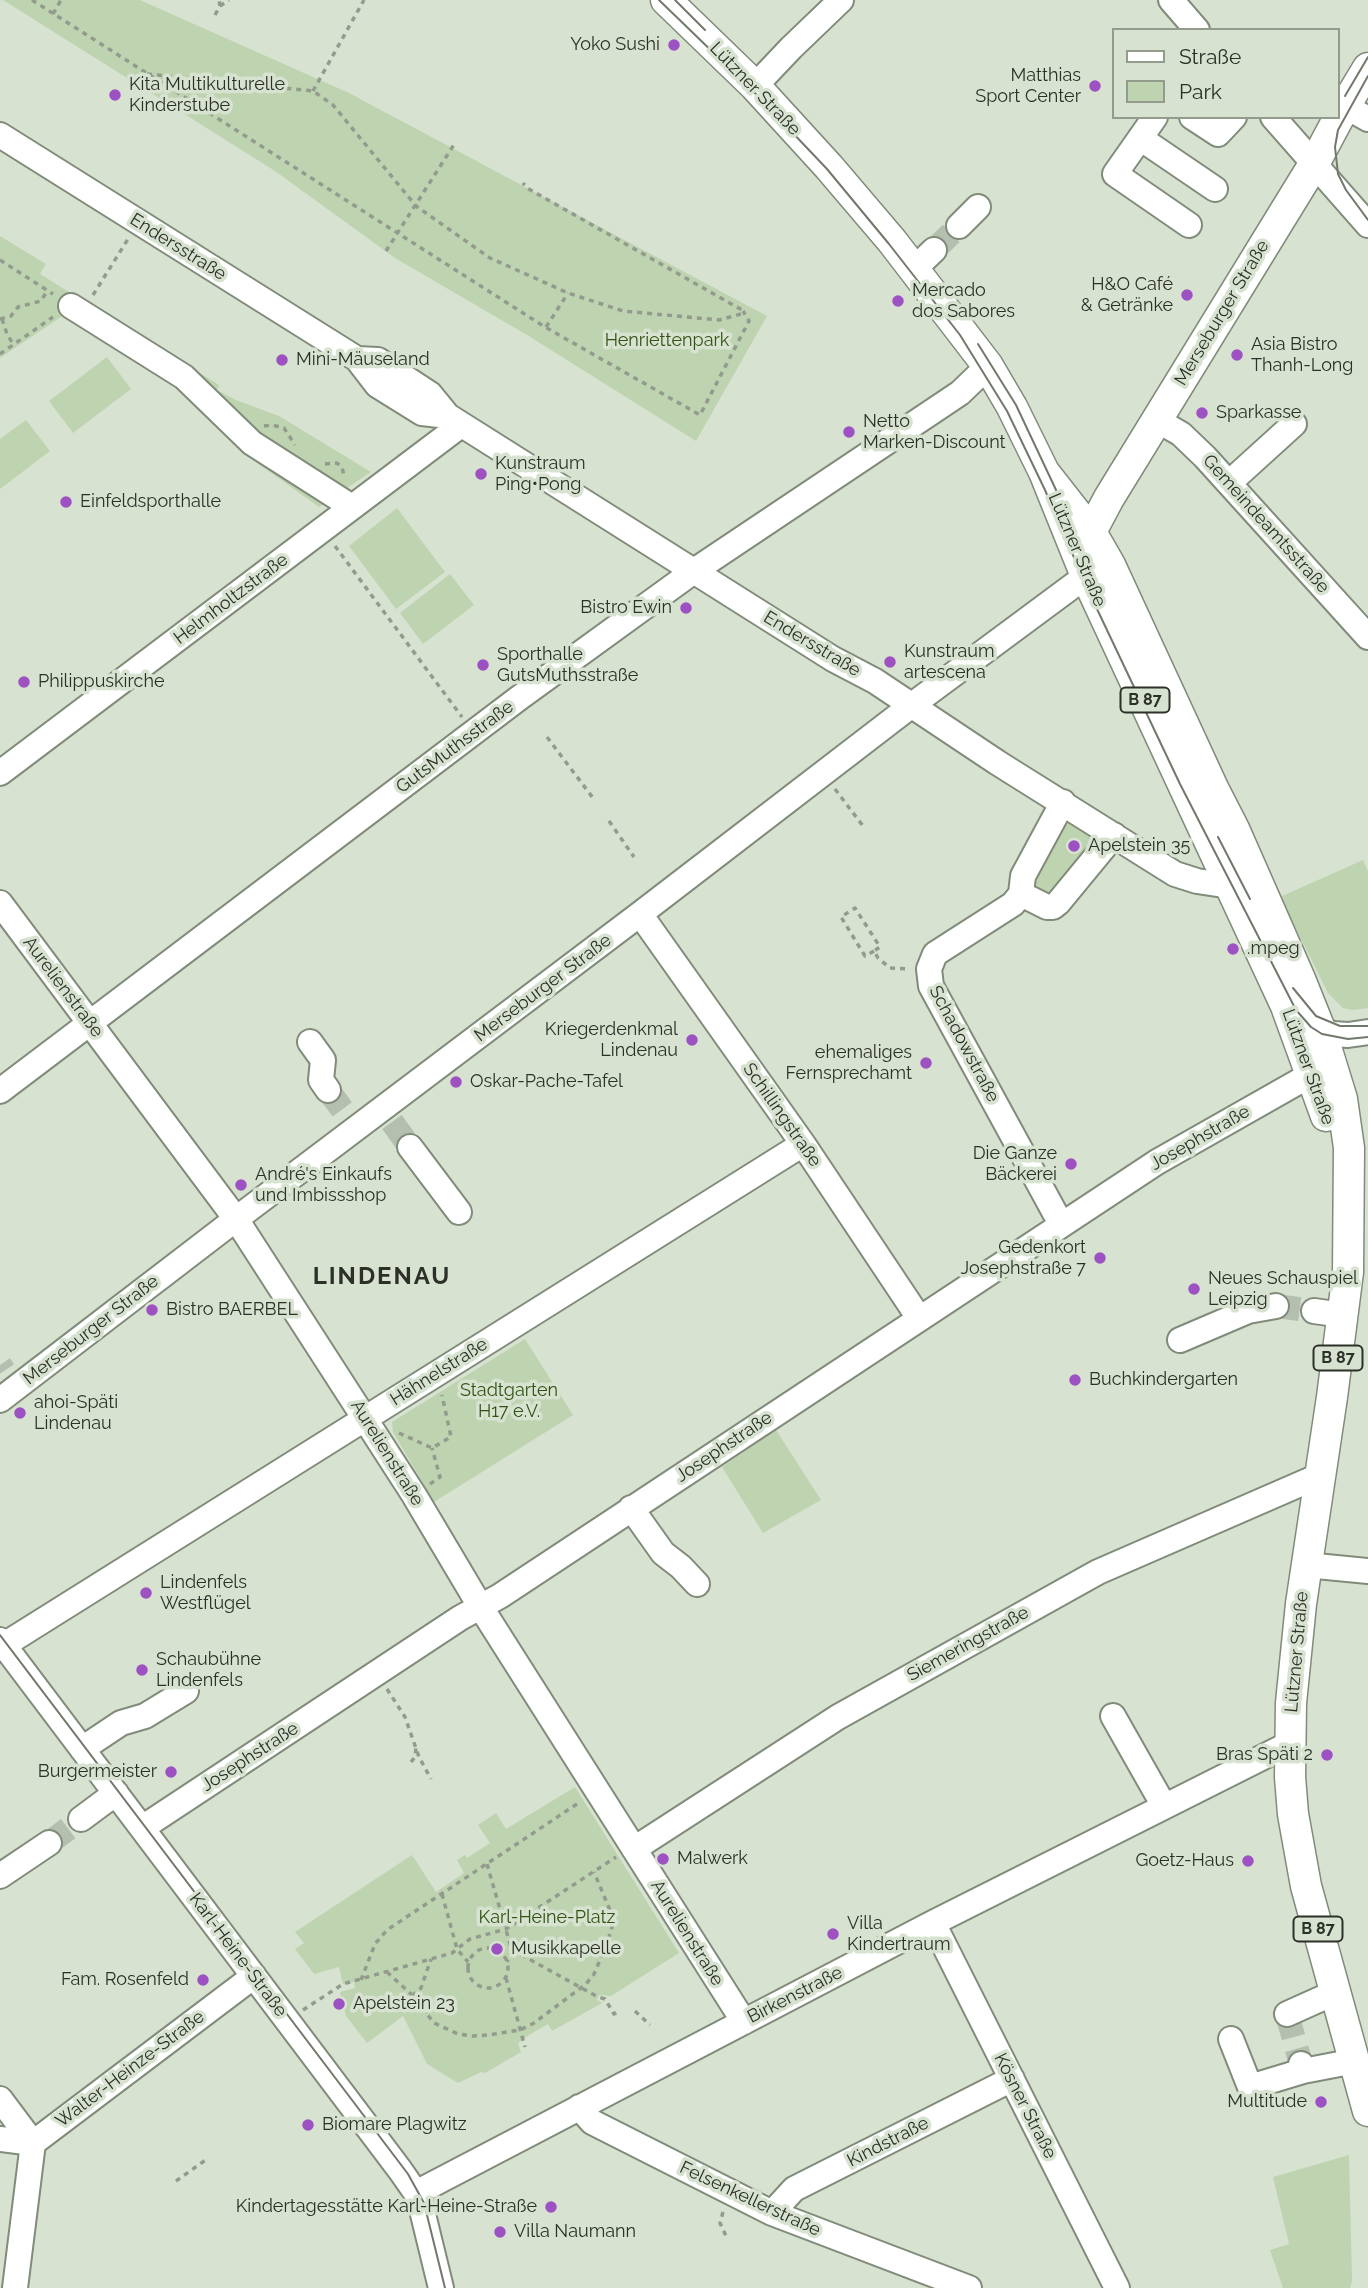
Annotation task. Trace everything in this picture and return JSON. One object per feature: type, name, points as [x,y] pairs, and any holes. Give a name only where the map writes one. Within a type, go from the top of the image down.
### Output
[{"type":"main road","name":"Lützner Straße","points":[[666,0],[755,86],[830,167],[924,260],[988,366],[1053,483],[1216,857],[1243,884],[1321,1031],[1347,1126],[1348,1186]]},
{"type":"main road","name":"Merseburger Straße","points":[[1086,555],[1120,481],[1157,420],[1314,164],[1356,112],[1368,68]]},
{"type":"main road","points":[[1053,483],[1086,492],[1120,481]]},
{"type":"main road","name":"Lützner Straße","points":[[1086,555],[1110,565],[1234,829],[1243,884],[1312,1074],[1348,1186],[1359,1240],[1343,1315],[1306,1565],[1289,1744],[1293,1814],[1306,1886],[1368,2111]]},
{"type":"street","points":[[755,86],[841,0]]},
{"type":"street","points":[[1171,0],[1195,28]]},
{"type":"street","points":[[1154,119],[1115,174],[1189,225]]},
{"type":"street","points":[[1195,119],[1217,134],[1232,119]]},
{"type":"street","points":[[1280,126],[1368,225]]},
{"type":"street","name":"Endersstraße","points":[[0,135],[357,359],[377,386],[422,413],[455,420],[833,659],[875,681],[998,763],[1175,874],[1197,881],[1243,884]]},
{"type":"street","points":[[1140,138],[1215,189]]},
{"type":"street","points":[[959,226],[978,208]]},
{"type":"street","points":[[76,309],[184,377],[252,443],[352,507]]},
{"type":"street","name":"GutsMuthsstraße","points":[[0,1091],[474,732],[694,571],[960,393],[988,366]]},
{"type":"street","name":"Helmholtzstraße","points":[[0,773],[352,507],[455,420]]},
{"type":"street","name":"Gemeindeamtsstraße","points":[[1157,420],[1181,434],[1229,483],[1368,637]]},
{"type":"street","points":[[1229,483],[1294,424]]},
{"type":"street","name":"Merseburger Straße","points":[[7,1386],[236,1219],[350,1121],[387,1115],[640,914],[912,705],[1086,555]]},
{"type":"street","points":[[1063,802],[1023,876],[1021,894],[1047,907],[1053,907],[1114,835]]},
{"type":"street","points":[[1175,874],[1194,869],[1216,857]]},
{"type":"street","name":"Schadowstraße","points":[[1021,894],[1013,904],[935,954],[929,969],[931,986],[1061,1224]]},
{"type":"street","name":"Aurelienstraße","points":[[0,903],[236,1219],[414,1495],[480,1606],[744,2022]]},
{"type":"street","name":"Schillingstraße","points":[[640,914],[803,1144],[919,1318]]},
{"type":"street","points":[[1286,1006],[1302,1021],[1321,1031],[1348,1035],[1368,1032]]},
{"type":"street","points":[[310,1042],[323,1060],[321,1080],[328,1090]]},
{"type":"street","name":"Josephstraße","points":[[142,1828],[480,1606],[500,1596],[1157,1162],[1312,1074]]},
{"type":"street","name":"Hähnelstraße","points":[[2,1642],[365,1419],[803,1144]]},
{"type":"street","points":[[410,1147],[459,1212]]},
{"type":"street","points":[[1180,1340],[1248,1311],[1276,1306]]},
{"type":"street","points":[[1314,1311],[1343,1315]]},
{"type":"street","name":"Siemeringstraße","points":[[634,1849],[838,1717],[1098,1572],[1321,1475]]},
{"type":"street","points":[[631,1508],[663,1553],[697,1584]]},
{"type":"street","points":[[1306,1565],[1368,1571]]},
{"type":"street","name":"Karl-Heine-Straße","points":[[2,1642],[416,2193],[430,2237],[440,2288]]},
{"type":"street","points":[[82,1749],[121,1723],[145,1716],[186,1691]]},
{"type":"street","points":[[1113,1716],[1164,1806]]},
{"type":"street","name":"Birkenstraße","points":[[416,2193],[933,1923],[1289,1744]]},
{"type":"street","points":[[81,1819],[116,1793]]},
{"type":"street","points":[[0,1876],[49,1843]]},
{"type":"street","name":"Kösner Straße","points":[[933,1923],[1117,2288]]},
{"type":"street","name":"Walter-Heinze-Straße","points":[[33,2143],[254,1976]]},
{"type":"street","points":[[1287,2014],[1336,1992]]},
{"type":"street","points":[[1231,2039],[1250,2087],[1302,2068],[1355,2062]]},
{"type":"street","name":"Kindstraße","points":[[772,2213],[794,2189],[1012,2079]]},
{"type":"street","points":[[0,2099],[33,2143],[15,2288]]},
{"type":"street","name":"Felsenkellerstraße","points":[[579,2107],[592,2122],[772,2213],[969,2288]]},
{"type":"street","points":[[0,2139],[33,2143]]},
{"type":"path","points":[[32,0],[545,327],[700,415],[749,321],[742,310],[527,188],[523,183]]},
{"type":"path","points":[[52,14],[61,0]]},
{"type":"path","points":[[215,15],[220,3],[229,0]]},
{"type":"path","points":[[313,91],[365,0]]},
{"type":"path","points":[[147,74],[313,91],[333,105],[416,206],[490,258],[568,293],[623,311],[719,320],[741,314],[742,310]]},
{"type":"path","points":[[386,251],[455,143]]},
{"type":"path","points":[[0,354],[76,309],[139,223]]},
{"type":"path","points":[[0,260],[76,309]]},
{"type":"path","points":[[13,344],[1,319],[11,316],[18,307],[41,301],[47,291]]},
{"type":"path","points":[[545,327],[568,293]]},
{"type":"path","points":[[322,530],[474,732]]},
{"type":"path","points":[[547,737],[593,798]]},
{"type":"path","points":[[824,774],[863,826]]},
{"type":"path","points":[[609,821],[634,857]]},
{"type":"path","points":[[855,908],[880,947],[874,951],[865,956],[841,917],[855,908]]},
{"type":"path","points":[[874,951],[886,965]]},
{"type":"path","points":[[432,1448],[451,1437],[442,1391],[433,1376]]},
{"type":"path","points":[[399,1433],[432,1448]]},
{"type":"path","points":[[432,1448],[440,1478]]},
{"type":"path","points":[[386,1687],[405,1717],[419,1757],[431,1779]]},
{"type":"path","points":[[411,1762],[415,1756],[416,1745]]},
{"type":"path","points":[[361,1980],[376,1944],[387,1930],[597,1792]]},
{"type":"path","points":[[288,2021],[336,1988],[452,1953],[470,1939],[506,1929],[618,1856],[634,1849]]},
{"type":"path","points":[[487,1864],[512,1951],[505,1978],[525,2047]]},
{"type":"path","points":[[386,1972],[412,1996],[434,2023],[458,2035],[472,2036],[520,2029],[550,2012],[594,1974],[607,1944],[612,1915],[594,1872]]},
{"type":"path","points":[[442,1894],[457,1949],[468,1962]]},
{"type":"path","points":[[505,1978],[499,1985],[480,1987],[472,1981],[468,1962],[480,1949],[488,1948],[503,1954],[507,1962]]},
{"type":"path","points":[[512,1951],[598,1997],[605,1998],[614,2014],[619,2011]]},
{"type":"path","points":[[412,1996],[421,1988],[431,1959]]},
{"type":"path","points":[[635,2011],[650,2025]]},
{"type":"path","points":[[176,2181],[206,2159]]},
{"type":"green space","name":"Henriettenpark","points":[[3,0],[140,0],[349,93],[767,316],[696,441],[527,335],[395,258],[275,171]]},
{"type":"green space","points":[[0,236],[46,264],[40,274],[219,385],[217,390],[279,416],[371,472],[319,507],[242,452],[177,383],[67,313],[0,358]]},
{"type":"green space","points":[[107,357],[131,389],[73,433],[49,401]]},
{"type":"green space","points":[[26,420],[50,451],[0,489],[0,439]]},
{"type":"green space","points":[[397,508],[445,572],[396,609],[349,546]]},
{"type":"green space","points":[[450,574],[474,605],[423,644],[400,613]]},
{"type":"green space","points":[[1063,802],[1114,835],[1053,907],[1023,876]]},
{"type":"green space","points":[[1363,860],[1368,871],[1368,1008],[1353,1010],[1343,1008],[1328,993],[1280,897]]},
{"type":"green space","name":"Stadtgarten H17 e.V.","points":[[525,1339],[573,1415],[434,1502],[393,1432],[392,1422]]},
{"type":"green space","points":[[776,1430],[821,1500],[763,1533],[722,1467]]},
{"type":"green space","name":"Karl-Heine-Platz","points":[[575,1787],[679,1953],[611,1996],[599,1995],[597,2000],[602,2003],[552,2031],[548,2024],[529,2035],[518,2043],[521,2052],[485,2073],[481,2072],[458,2083],[427,2064],[403,2016],[367,2043],[346,2016],[340,1992],[355,1988],[354,1982],[343,1984],[339,1967],[314,1974],[295,1949],[304,1943],[295,1932],[412,1855],[436,1892],[464,1873],[457,1860],[465,1855],[467,1858],[490,1843],[478,1825],[496,1813],[506,1829]]},
{"type":"green space","points":[[1349,2155],[1350,2288],[1283,2288],[1270,2250],[1289,2244],[1273,2177]]},
{"type":"tunnel","points":[[934,250],[959,226]]},
{"type":"tunnel","points":[[328,1090],[345,1113]]},
{"type":"tunnel","points":[[392,1122],[410,1147]]},
{"type":"tunnel","points":[[1276,1306],[1314,1311]]},
{"type":"tunnel","points":[[0,1365],[4,1371]]},
{"type":"tunnel","points":[[49,1843],[81,1819]]},
{"type":"tunnel","points":[[1287,2014],[1301,2064]]},
{"type":"tram line","points":[[659,0],[752,90],[827,169],[960,335],[1007,411],[1180,784],[1296,1010],[1311,1027],[1322,1034],[1348,1039],[1368,1037]]},
{"type":"tram line","points":[[675,0],[705,30]]},
{"type":"tram line","points":[[1345,96],[1368,57]]},
{"type":"tram line","points":[[1368,76],[1338,130],[1335,147],[1338,174],[1368,220]]},
{"type":"tram line","points":[[978,344],[1016,405],[1057,492]]},
{"type":"tram line","points":[[1218,837],[1250,899]]},
{"type":"tram line","points":[[1293,988],[1316,1016],[1340,1026],[1368,1026]]},
{"type":"tram line","points":[[0,1635],[408,2174],[424,2203],[445,2288]]},
{"type":"place","name":"Yoko Sushi","points":[[674,45]]},
{"type":"place","name":"Matthias Sport Center","points":[[1095,86]]},
{"type":"place","name":"Kita Multikulturelle Kinderstube","points":[[115,95]]},
{"type":"place","name":"H&O Café & Getränke","points":[[1187,295]]},
{"type":"place","name":"Mercado dos Sabores","points":[[898,301]]},
{"type":"place","name":"Asia Bistro Thanh-Long","points":[[1237,355]]},
{"type":"place","name":"Mini-Mäuseland","points":[[282,360]]},
{"type":"place","name":"Sparkasse","points":[[1202,413]]},
{"type":"place","name":"Netto Marken-Discount","points":[[849,432]]},
{"type":"place","name":"Kunstraum Ping•Pong","points":[[481,474]]},
{"type":"place","name":"Einfeldsporthalle","points":[[66,502]]},
{"type":"place","name":"Bistro Ewin","points":[[686,608]]},
{"type":"place","name":"Kunstraum artescena","points":[[890,662]]},
{"type":"place","name":"Sporthalle GutsMuthsstraße","points":[[483,665]]},
{"type":"place","name":"Philippuskirche","points":[[24,682]]},
{"type":"place","name":"Apelstein 35","points":[[1074,846]]},
{"type":"place","name":".mpeg","points":[[1233,949]]},
{"type":"place","name":"Kriegerdenkmal Lindenau","points":[[692,1040]]},
{"type":"place","name":"ehemaliges Fernsprechamt","points":[[926,1063]]},
{"type":"place","name":"Oskar-Pache-Tafel","points":[[456,1082]]},
{"type":"place","name":"Die Ganze Bäckerei","points":[[1071,1164]]},
{"type":"place","name":"André's Einkaufs und Imbissshop","points":[[241,1185]]},
{"type":"place","name":"Gedenkort Josephstraße 7","points":[[1100,1258]]},
{"type":"place","name":"Neues Schauspiel Leipzig","points":[[1194,1289]]},
{"type":"place","name":"Bistro BAERBEL","points":[[152,1310]]},
{"type":"place","name":"Buchkindergarten","points":[[1075,1380]]},
{"type":"place","name":"ahoi-Späti Lindenau","points":[[20,1413]]},
{"type":"place","name":"Lindenfels Westflügel","points":[[146,1593]]},
{"type":"place","name":"Schaubühne Lindenfels","points":[[142,1670]]},
{"type":"place","name":"Bras Späti 2","points":[[1327,1755]]},
{"type":"place","name":"Burgermeister","points":[[171,1772]]},
{"type":"place","name":"Malwerk","points":[[663,1859]]},
{"type":"place","name":"Goetz-Haus","points":[[1248,1861]]},
{"type":"place","name":"Villa Kindertraum","points":[[833,1934]]},
{"type":"place","name":"Musikkapelle","points":[[497,1949]]},
{"type":"place","name":"Fam. Rosenfeld","points":[[203,1980]]},
{"type":"place","name":"Apelstein 23","points":[[339,2004]]},
{"type":"place","name":"Multitude","points":[[1321,2102]]},
{"type":"place","name":"Biomare Plagwitz","points":[[308,2125]]},
{"type":"place","name":"Kindertagesstätte Karl-Heine-Straße","points":[[551,2207]]},
{"type":"place","name":"Villa Naumann","points":[[500,2232]]},
{"type":"district","name":"LINDENAU","points":[[382,1277]]}]
